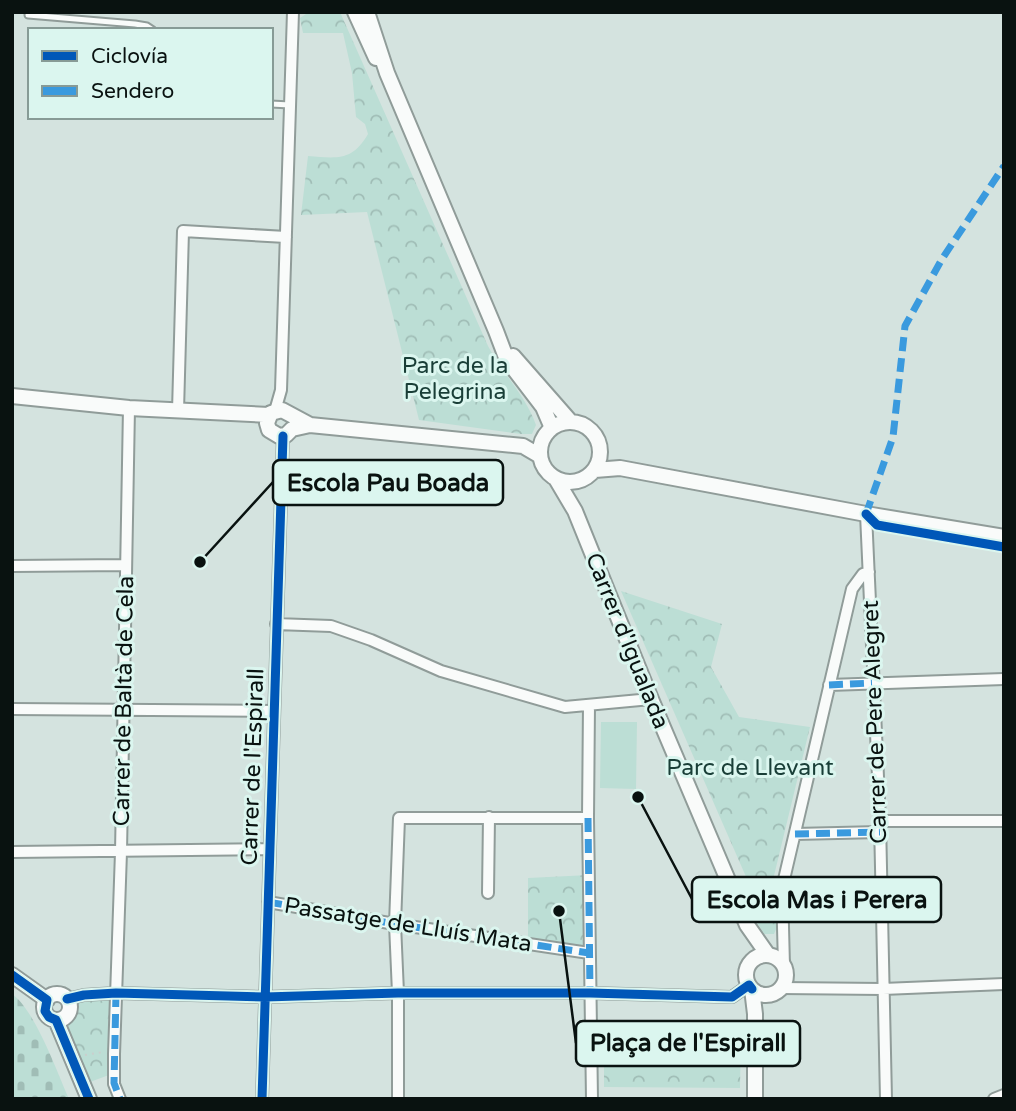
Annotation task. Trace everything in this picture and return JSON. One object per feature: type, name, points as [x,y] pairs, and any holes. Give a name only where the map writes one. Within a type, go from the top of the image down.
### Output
[{"type":"street","name":"Carrer de l'Espirall","points":[[262,1099],[293,12]]},
{"type":"street","points":[[358,14],[387,74],[507,360],[543,407],[547,433],[540,456],[543,466],[556,479],[573,482],[582,480],[595,470],[601,453]]},
{"type":"street","points":[[178,411],[183,231],[286,237]]},
{"type":"street","points":[[496,331],[514,357],[570,421],[588,427],[595,434],[601,453],[620,468]]},
{"type":"street","points":[[12,396],[129,408],[241,414],[310,425],[523,446],[540,456]]},
{"type":"street","name":"Carrer de Baltà de Cela","points":[[120,1099],[114,1084],[129,408]]},
{"type":"street","points":[[523,446],[570,421]]},
{"type":"street","points":[[595,470],[620,468],[1004,537]]},
{"type":"street","name":"Carrer d'Igualada","points":[[556,479],[575,511],[651,699],[747,925],[764,956]]},
{"type":"street","name":"Carrer d'Igualada","points":[[573,482],[575,511]]},
{"type":"street","name":"Carrer de Pere Alegret","points":[[866,514],[880,827],[886,1099]]},
{"type":"street","points":[[12,566],[126,565]]},
{"type":"street","points":[[47,1000],[57,995],[68,999],[116,993],[265,997],[398,993],[590,993],[732,997],[755,989],[775,993],[781,988],[786,973],[782,888],[852,589],[863,574],[869,572]]},
{"type":"street","points":[[276,624],[331,626],[371,640],[441,671],[565,707],[651,699]]},
{"type":"street","points":[[830,685],[1004,679]]},
{"type":"street","points":[[589,705],[592,1099]]},
{"type":"street","points":[[12,709],[274,710]]},
{"type":"street","points":[[488,893],[489,817]]},
{"type":"street","points":[[398,1099],[395,924],[399,818],[588,818]]},
{"type":"street","points":[[795,834],[1004,821]]},
{"type":"street","points":[[12,852],[270,849]]},
{"type":"street","name":"Passatge de Lluís Mata","points":[[268,902],[589,953]]},
{"type":"street","points":[[755,1099],[755,989],[746,971],[783,936]]},
{"type":"street","points":[[764,956],[780,960],[784,966]]},
{"type":"street","points":[[12,975],[47,1000]]},
{"type":"street","points":[[781,988],[883,989],[1004,984]]},
{"type":"street","points":[[56,1020],[67,1015],[70,1007],[68,999]]},
{"type":"street","points":[[47,1000],[45,1011],[49,1017],[56,1020],[89,1099]]},
{"type":"street","points":[[994,1099],[1004,1095]]},
{"type":"lane","points":[[28,15],[135,24],[150,28]]},
{"type":"lane","points":[[273,104],[290,105]]},
{"type":"lane","points":[[755,1050],[775,1050],[784,1033]]},
{"type":"green space","name":"Parc de la Pelegrina","points":[[309,12],[340,12],[488,346],[532,414],[536,425],[532,434],[419,420],[367,212],[301,215],[308,156],[335,157],[349,154],[356,150],[368,134],[365,124],[356,117],[352,73],[343,33],[303,33],[300,18]]},
{"type":"green space","name":"Parc de Llevant","points":[[621,591],[722,624],[711,667],[739,717],[810,727],[772,884],[777,927],[774,934],[764,934],[751,913],[757,913],[747,879]]},
{"type":"green space","points":[[601,722],[637,722],[636,789],[600,788]]},
{"type":"green space","points":[[589,875],[589,953],[528,944],[528,878]]},
{"type":"green space","points":[[12,994],[21,1002],[37,1027],[69,1099],[12,1099]]},
{"type":"green space","points":[[112,997],[109,1075],[90,1082],[84,1079],[66,1037],[67,1022],[74,1015],[77,1000]]},
{"type":"green space","points":[[741,1033],[740,1088],[604,1087],[604,1040]]},
{"type":"marked path","points":[[866,514],[893,437],[905,326],[942,259],[1004,166]]},
{"type":"marked path","points":[[829,685],[872,683]]},
{"type":"marked path","points":[[588,818],[590,993]]},
{"type":"marked path","points":[[795,834],[880,832]]},
{"type":"marked path","points":[[268,902],[589,953]]},
{"type":"marked path","points":[[116,993],[114,1083],[120,1099]]},
{"type":"cycle path","points":[[262,1099],[283,436]]},
{"type":"cycle path","points":[[866,514],[877,525],[1004,547]]},
{"type":"cycle path","points":[[12,975],[47,1000],[45,1011],[49,1017],[56,1020],[89,1099]]},
{"type":"cycle path","points":[[67,999],[116,993],[265,997],[398,993],[590,993],[732,997],[749,985],[752,989]]},
{"type":"place","name":"Escola Pau Boada","points":[[200,562]]},
{"type":"place","name":"Escola Mas i Perera","points":[[638,797]]},
{"type":"place","name":"Plaça de l'Espirall","points":[[559,911]]}]
